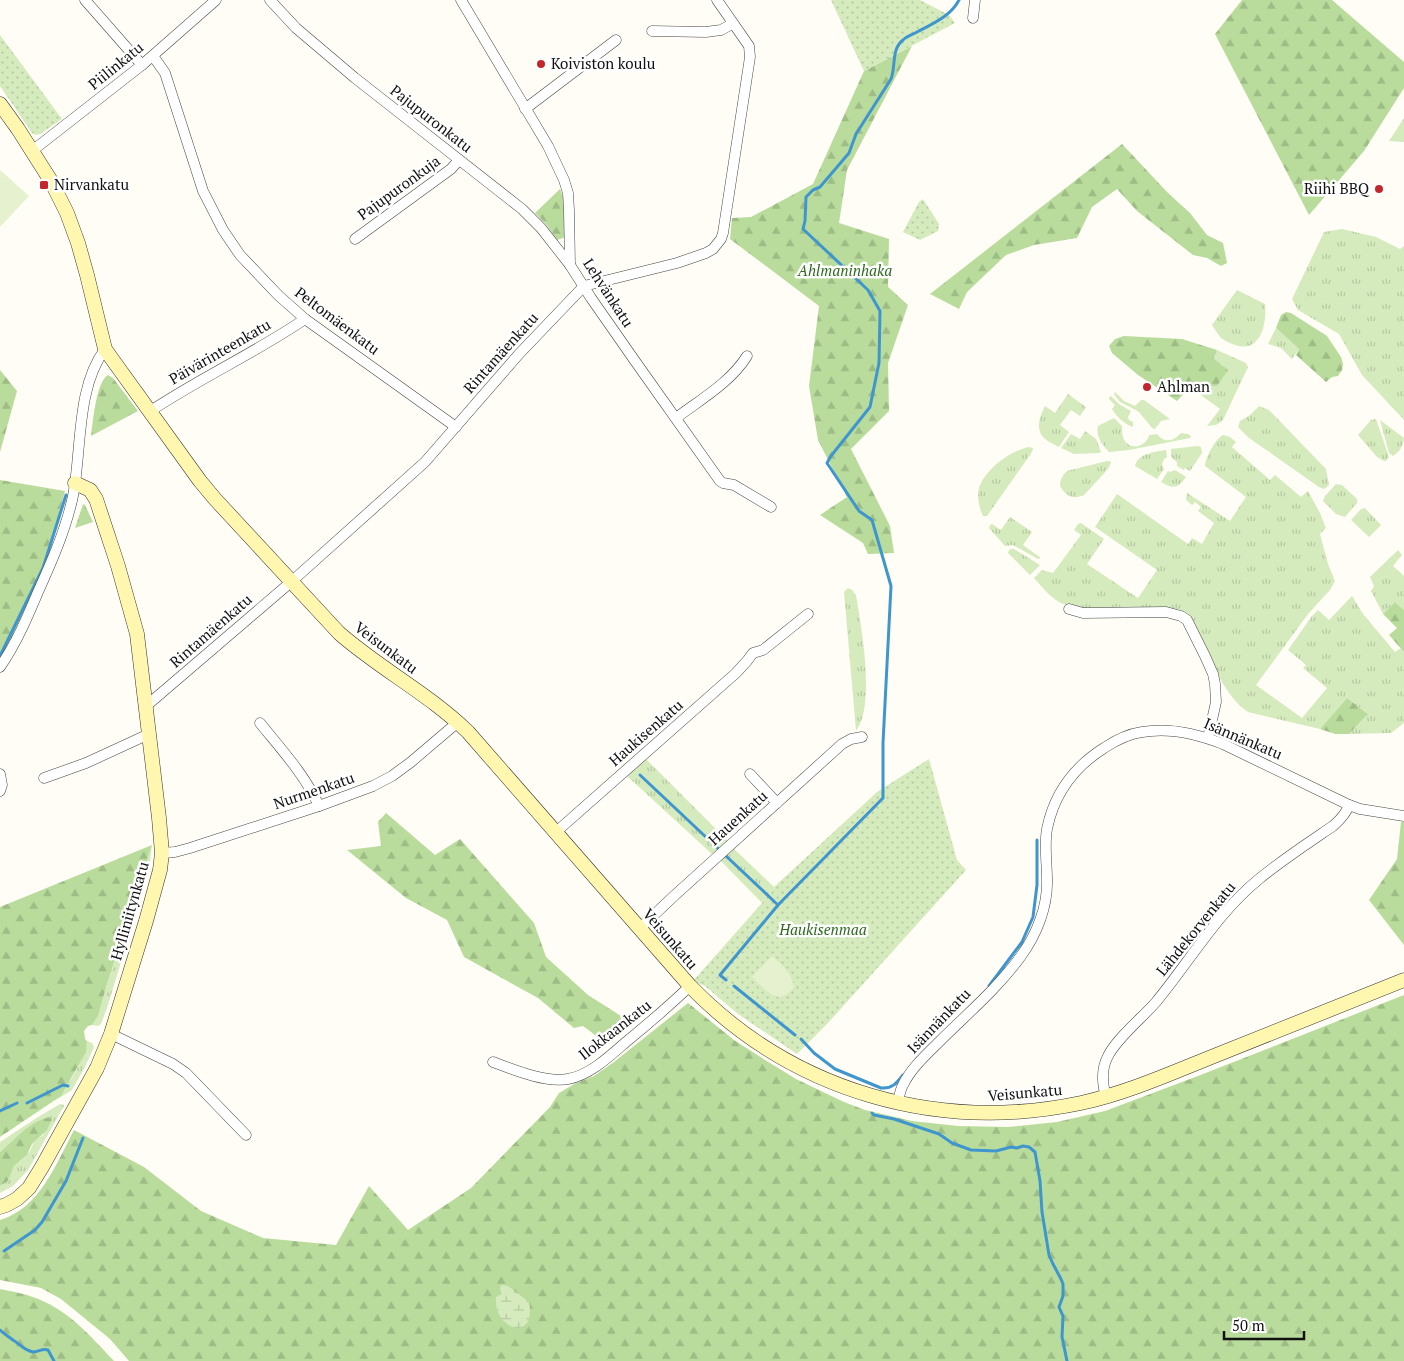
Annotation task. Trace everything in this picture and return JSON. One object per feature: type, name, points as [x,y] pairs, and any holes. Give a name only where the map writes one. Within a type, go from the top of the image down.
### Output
[{"type":"street","points":[[85,0],[142,65]]},
{"type":"street","name":"Piilinkatu","points":[[32,151],[153,56],[216,0]]},
{"type":"street","name":"Pajupuronkatu","points":[[270,0],[296,28],[320,49],[531,216],[570,265]]},
{"type":"street","name":"Lehvänkatu","points":[[461,0],[548,146],[567,188],[570,210],[570,265],[720,481],[734,485],[771,507]]},
{"type":"street","points":[[584,286],[677,263],[706,253],[713,249],[721,239],[750,57],[749,46],[717,0]]},
{"type":"street","points":[[973,18],[975,0]]},
{"type":"street","points":[[652,31],[706,32],[720,30],[732,24]]},
{"type":"street","points":[[525,109],[616,40]]},
{"type":"street","name":"Peltomäenkatu","points":[[153,56],[165,73],[203,191],[223,230],[240,256],[278,295],[305,319],[456,427]]},
{"type":"street","points":[[0,104],[51,181],[67,213],[87,275],[105,349],[95,366],[86,392],[75,483],[58,546],[17,638],[0,667]]},
{"type":"street","name":"Pajupuronkuja","points":[[355,239],[451,169],[459,160]]},
{"type":"street","name":"Rintamäenkatu","points":[[145,707],[291,582],[425,462],[518,354],[584,286]]},
{"type":"street","name":"Päivärinteenkatu","points":[[149,412],[305,319]]},
{"type":"street","name":"Veisunkatu","points":[[105,349],[149,412],[215,499],[334,628],[357,648],[435,703],[458,722],[485,750],[701,998],[741,1031],[788,1060],[824,1079],[862,1093],[898,1103],[940,1110],[986,1113],[1051,1108],[1106,1097],[1142,1085],[1404,980]]},
{"type":"street","points":[[676,418],[732,375],[747,356]]},
{"type":"street","name":"Hylliniitynkatu","points":[[0,1207],[17,1199],[38,1174],[93,1076],[111,1034],[160,870],[162,853],[137,634],[113,549],[96,499],[90,490],[75,483]]},
{"type":"street","points":[[1069,609],[1083,613],[1166,612],[1181,616],[1187,620],[1213,674],[1215,684],[1216,702],[1208,738]]},
{"type":"street","name":"Haukisenkatu","points":[[556,832],[736,673],[753,653],[764,650],[808,614]]},
{"type":"street","name":"Nurmenkatu","points":[[162,853],[190,848],[363,790],[392,776],[458,722]]},
{"type":"street","points":[[260,723],[302,776],[319,806]]},
{"type":"street","name":"Isännänkatu","points":[[898,1103],[903,1084],[923,1058],[1000,981],[1021,956],[1041,918],[1047,893],[1047,831],[1057,798],[1075,771],[1097,752],[1120,738],[1131,734],[1164,730],[1208,738],[1348,805],[1360,809],[1404,816]]},
{"type":"street","points":[[44,778],[86,763],[149,734]]},
{"type":"street","name":"Hauenkatu","points":[[639,928],[842,744],[850,739],[862,737]]},
{"type":"street","points":[[0,774],[2,785],[0,791]]},
{"type":"street","points":[[750,774],[777,803]]},
{"type":"street","name":"Lähdekorvenkatu","points":[[1106,1097],[1103,1076],[1105,1064],[1112,1049],[1156,1002],[1226,911],[1258,880],[1333,826],[1342,817],[1348,805]]},
{"type":"street","name":"Ilokkaankatu","points":[[493,1062],[547,1079],[566,1080],[578,1076],[620,1048],[652,1022],[690,986]]},
{"type":"street","points":[[111,1034],[186,1072],[246,1135]]},
{"type":"green space","points":[[831,0],[920,0],[949,15],[955,23],[864,71]]},
{"type":"green space","points":[[1242,0],[1332,0],[1404,62],[1404,88],[1364,151],[1309,215],[1215,34]]},
{"type":"green space","points":[[0,35],[62,119],[40,134],[32,133],[0,86]]},
{"type":"green space","name":"Ahlmaninhaka","points":[[912,46],[847,170],[839,223],[889,239],[888,287],[908,305],[888,363],[889,411],[851,449],[890,526],[894,553],[868,554],[863,543],[820,515],[847,497],[818,440],[809,386],[819,306],[730,239],[732,218],[751,217],[813,184],[864,71]]},
{"type":"green space","points":[[1404,118],[1404,142],[1389,141]]},
{"type":"green space","points":[[1122,144],[1168,193],[1190,213],[1207,235],[1223,243],[1227,263],[1221,266],[1207,258],[1193,255],[1137,211],[1117,189],[1092,207],[1077,238],[1034,245],[1006,255],[967,292],[959,309],[930,294]]},
{"type":"green space","points":[[0,170],[29,196],[0,227]]},
{"type":"green space","points":[[560,189],[564,199],[566,237],[557,240],[546,224],[535,213]]},
{"type":"green space","points":[[923,199],[939,224],[938,231],[920,240],[903,232],[919,202]]},
{"type":"green space","points":[[1342,229],[1376,237],[1400,249],[1404,246],[1404,420],[1362,375],[1339,334],[1298,310],[1292,299],[1324,232]]},
{"type":"green space","points":[[1237,290],[1265,304],[1265,320],[1260,335],[1251,345],[1244,347],[1223,339],[1212,325]]},
{"type":"green space","points":[[1286,312],[1291,313],[1327,336],[1341,357],[1343,364],[1338,376],[1332,377],[1326,382],[1296,355],[1299,349],[1276,328],[1281,315]]},
{"type":"green space","points":[[1276,328],[1299,349],[1292,359],[1281,348],[1268,344]]},
{"type":"green space","points":[[1124,336],[1182,339],[1217,350],[1213,358],[1228,370],[1217,386],[1190,387],[1177,401],[1138,375],[1112,353],[1109,346],[1115,339]]},
{"type":"green space","points":[[1217,350],[1246,363],[1248,367],[1223,420],[1216,425],[1207,426],[1220,409],[1190,387],[1217,386],[1213,357]]},
{"type":"green space","points":[[0,370],[17,391],[0,452]]},
{"type":"green space","points":[[108,375],[113,378],[138,411],[91,436],[98,394],[104,379]]},
{"type":"green space","points":[[1115,392],[1124,401],[1135,406],[1141,400],[1144,400],[1170,419],[1161,421],[1155,429],[1152,428],[1139,412],[1120,402],[1114,394]]},
{"type":"green space","points":[[1068,394],[1086,407],[1080,416],[1071,410],[1060,425],[1069,432],[1059,447],[1044,438],[1040,431],[1039,422],[1045,406],[1055,413]]},
{"type":"green space","points":[[1110,396],[1131,411],[1128,417],[1133,422],[1133,427],[1124,422],[1114,412],[1112,409],[1115,405],[1109,399]]},
{"type":"green space","points":[[1259,406],[1269,410],[1326,469],[1329,485],[1324,489],[1319,487],[1249,438],[1238,427],[1240,421]]},
{"type":"green space","points":[[1114,418],[1122,426],[1123,436],[1129,445],[1129,450],[1109,452],[1100,440],[1097,430],[1098,426]]},
{"type":"green space","points":[[1376,419],[1389,457],[1386,461],[1377,457],[1358,435],[1371,420]]},
{"type":"green space","points":[[1380,420],[1404,438],[1401,448],[1393,456],[1389,453]]},
{"type":"green space","points":[[1085,431],[1096,439],[1101,452],[1074,454],[1061,448],[1071,434],[1080,439]]},
{"type":"green space","points":[[1181,433],[1191,436],[1190,438],[1129,450],[1129,445],[1141,445],[1149,435],[1157,434],[1163,439],[1169,440]]},
{"type":"green space","points":[[1223,435],[1230,437],[1236,442],[1232,447],[1270,480],[1275,475],[1301,497],[1308,491],[1326,528],[1320,534],[1335,581],[1330,590],[1308,614],[1256,685],[1302,718],[1327,688],[1303,668],[1306,665],[1288,650],[1318,610],[1329,620],[1352,596],[1363,614],[1395,652],[1401,648],[1404,652],[1404,723],[1391,733],[1349,734],[1368,714],[1347,698],[1320,729],[1248,712],[1230,695],[1210,659],[1192,619],[1184,611],[1169,608],[1118,610],[1068,606],[1052,597],[1034,578],[1042,570],[1053,573],[1081,535],[1074,530],[1081,523],[1104,539],[1087,564],[1138,598],[1157,570],[1095,527],[1117,494],[1188,544],[1192,538],[1202,544],[1214,523],[1198,511],[1201,507],[1195,502],[1192,505],[1186,500],[1187,493],[1230,521],[1246,497],[1205,466],[1211,449]]},
{"type":"green space","points":[[1029,447],[1033,448],[1032,452],[987,516],[983,516],[978,497],[980,485],[988,472],[1007,456]]},
{"type":"green space","points":[[1201,447],[1202,453],[1190,471],[1177,466],[1177,462],[1171,457],[1171,449]]},
{"type":"green space","points":[[1166,450],[1167,457],[1162,464],[1164,469],[1157,479],[1135,466],[1143,456]]},
{"type":"green space","points":[[1107,461],[1111,463],[1108,469],[1084,495],[1070,496],[1060,486],[1060,482],[1067,471]]},
{"type":"green space","points":[[1175,470],[1186,477],[1178,486],[1172,487],[1161,482],[1168,471]]},
{"type":"green space","points":[[0,480],[65,491],[47,559],[8,646],[0,656]]},
{"type":"green space","points":[[1336,484],[1342,485],[1357,499],[1357,503],[1345,517],[1336,514],[1323,501]]},
{"type":"green space","points":[[83,504],[93,522],[75,528]]},
{"type":"green space","points":[[1365,508],[1381,525],[1369,537],[1351,520],[1361,509]]},
{"type":"green space","points":[[1010,517],[1032,532],[1023,545],[1041,558],[1038,559],[1013,545],[1005,546],[989,528],[992,524],[1001,530]]},
{"type":"green space","points":[[1011,549],[1040,565],[1030,575],[1008,553]]},
{"type":"green space","points":[[1398,550],[1402,555],[1393,566],[1404,576],[1404,610],[1395,602],[1383,614],[1371,591],[1374,586],[1370,577]]},
{"type":"green space","points":[[848,588],[856,595],[865,665],[865,703],[862,719],[856,731],[844,592]]},
{"type":"green space","points":[[1395,602],[1404,610],[1404,652],[1389,635],[1397,628],[1383,614]]},
{"type":"green space","points":[[1347,698],[1368,714],[1349,734],[1335,734],[1320,729]]},
{"type":"green space","points":[[646,759],[728,841],[713,855],[627,776]]},
{"type":"green space","name":"Haukisenmaa","points":[[929,759],[957,860],[966,870],[827,1024],[797,1054],[738,1014],[705,986],[693,981],[774,887],[877,792]]},
{"type":"green space","points":[[386,813],[435,855],[460,839],[534,923],[546,957],[588,995],[632,1023],[607,1044],[583,1026],[574,1028],[538,998],[464,957],[447,920],[406,898],[347,850],[381,846],[378,822]]},
{"type":"green space","points":[[1401,822],[1404,822],[1404,945],[1369,900],[1397,859]]},
{"type":"green space","points":[[152,845],[149,870],[107,1008],[101,1024],[98,1026],[92,1025],[98,1016]]},
{"type":"green space","points":[[152,845],[98,1016],[92,1025],[88,1026],[84,1031],[87,1041],[86,1052],[61,1096],[0,1137],[0,907]]},
{"type":"green space","points":[[733,848],[774,887],[762,903],[720,860]]},
{"type":"green space","points":[[772,956],[786,970],[793,982],[794,987],[783,996],[772,995],[752,977]]},
{"type":"green space","points":[[1404,995],[1404,1361],[129,1361],[110,1339],[61,1299],[41,1288],[0,1280],[0,1220],[26,1206],[36,1195],[53,1170],[74,1130],[144,1167],[201,1211],[263,1238],[336,1245],[369,1186],[408,1230],[471,1188],[550,1107],[559,1093],[576,1083],[594,1076],[688,1003],[734,1040],[765,1060],[796,1079],[844,1102],[865,1110],[912,1121],[958,1126],[1008,1127],[1057,1122],[1105,1111]]},
{"type":"green space","points":[[87,1041],[92,1043],[94,1047],[85,1067],[72,1090],[56,1100],[75,1072],[84,1054]]},
{"type":"green space","points":[[60,1104],[64,1106],[28,1170],[13,1186],[0,1193],[0,1186],[8,1181],[14,1166],[25,1157],[34,1142],[44,1134],[34,1124],[0,1152],[0,1142]]},
{"type":"green space","points":[[51,1117],[52,1119],[47,1130],[32,1144],[27,1155],[14,1166],[8,1181],[0,1186],[0,1152],[30,1126]]},
{"type":"green space","points":[[501,1285],[508,1286],[529,1302],[530,1315],[527,1323],[521,1327],[507,1324],[501,1317],[497,1308],[496,1297],[502,1294]]},
{"type":"green space","points":[[0,1289],[34,1297],[55,1307],[82,1328],[114,1361],[0,1361]]},
{"type":"waterway","points":[[726,980],[720,975],[778,905],[883,798],[883,743],[891,586],[872,520],[859,511],[827,463],[870,407],[879,363],[880,311],[868,290],[803,229],[806,197],[813,190],[820,187],[849,153],[856,134],[891,79],[895,53],[899,44],[906,37],[935,23],[946,15],[956,6],[959,0]]},
{"type":"waterway","points":[[0,656],[43,568],[66,495]]},
{"type":"waterway","points":[[640,775],[778,905]]},
{"type":"waterway","points":[[989,986],[1022,942],[1033,917],[1037,885],[1037,840]]},
{"type":"waterway","points":[[734,986],[795,1035]]},
{"type":"waterway","points":[[801,1039],[814,1053],[835,1069],[881,1088],[888,1088],[894,1085],[903,1075]]},
{"type":"waterway","points":[[27,1103],[63,1085],[68,1086]]},
{"type":"waterway","points":[[0,1111],[17,1103]]},
{"type":"waterway","points":[[872,1113],[939,1134],[952,1143],[971,1150],[996,1151],[1023,1146],[1029,1147],[1035,1152],[1049,1255],[1063,1284],[1063,1296],[1059,1307],[1063,1316],[1062,1337],[1067,1361]]},
{"type":"waterway","points":[[4,1251],[35,1230],[42,1222],[66,1181],[83,1138]]},
{"type":"waterway","points":[[0,1330],[30,1351],[48,1350],[54,1361]]},
{"type":"place","name":"Koiviston koulu","points":[[541,64]]},
{"type":"place","name":"Nirvankatu","points":[[44,185]]},
{"type":"place","name":"Riihi BBQ","points":[[1379,189]]},
{"type":"place","name":"Ahlman","points":[[1147,387]]}]
